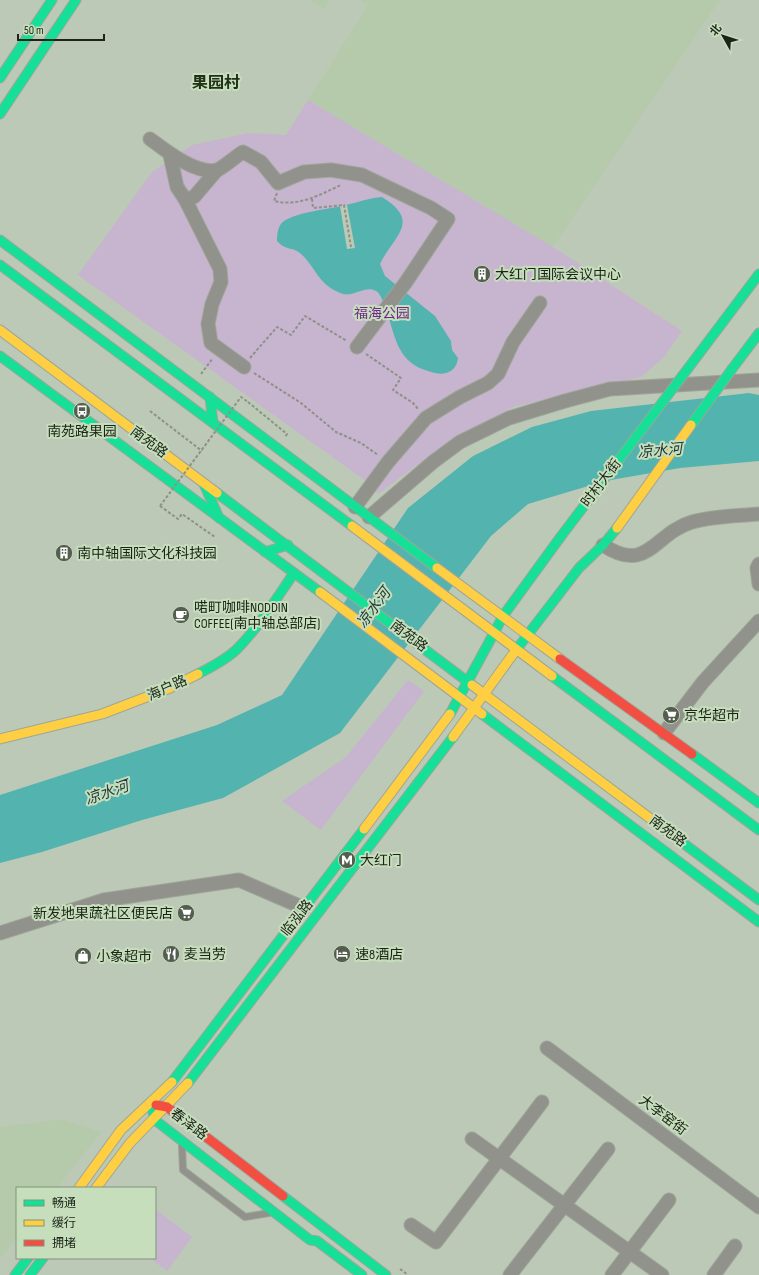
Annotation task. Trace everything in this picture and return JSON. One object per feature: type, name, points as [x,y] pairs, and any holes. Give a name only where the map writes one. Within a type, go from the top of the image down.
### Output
[{"type":"main road","points":[[0,78],[52,0]]},
{"type":"main road","points":[[0,114],[76,0]]},
{"type":"main road","points":[[0,240],[527,635],[759,803]]},
{"type":"main road","points":[[0,265],[374,541],[461,609],[759,830]]},
{"type":"main road","name":"时村大街","points":[[494,633],[502,616],[759,274]]},
{"type":"main road","name":"南苑路","points":[[0,330],[759,900]]},
{"type":"main road","points":[[516,650],[579,568],[603,545],[617,528],[759,333]]},
{"type":"main road","points":[[0,356],[294,573],[759,922]]},
{"type":"main road","points":[[210,397],[213,423]]},
{"type":"main road","points":[[259,456],[283,452]]},
{"type":"main road","points":[[202,481],[220,518]]},
{"type":"main road","points":[[265,552],[288,545]]},
{"type":"main road","name":"海户路","points":[[0,739],[102,714],[170,688],[216,665],[236,650],[254,629],[294,573]]},
{"type":"main road","name":"临泓路","points":[[80,1187],[121,1131],[169,1086],[414,764],[455,707],[458,697],[494,633]]},
{"type":"main road","name":"临泓路","points":[[97,1187],[130,1143],[155,1120],[202,1067],[425,776],[516,650]]},
{"type":"main road","name":"春泽路","points":[[362,1275],[317,1241],[310,1240],[155,1120],[151,1103],[167,1107],[386,1275]]},
{"type":"main road","points":[[15,1275],[27,1259]]},
{"type":"main road","points":[[30,1275],[42,1259]]},
{"type":"street","points":[[150,139],[170,155],[190,165],[217,170]]},
{"type":"street","points":[[185,199],[194,197],[217,170],[243,152],[261,162],[278,183],[304,172],[331,170],[362,175],[431,208],[448,219],[406,282],[380,314],[357,347]]},
{"type":"street","points":[[170,155],[174,179],[220,269],[221,282],[212,304],[208,324],[212,343],[244,367]]},
{"type":"street","points":[[355,507],[388,462],[426,418],[460,396],[488,383],[498,374],[513,342],[540,303]]},
{"type":"street","points":[[370,517],[433,462],[460,442],[509,418],[565,400],[610,389],[759,380]]},
{"type":"street","points":[[603,545],[615,552],[627,556],[636,556],[673,531],[692,521],[759,514]]},
{"type":"street","points":[[759,564],[756,568],[759,584]]},
{"type":"street","points":[[664,733],[704,682],[759,621]]},
{"type":"street","points":[[0,933],[104,900],[239,880],[304,908]]},
{"type":"street","name":"大李窑街","points":[[547,1048],[759,1208]]},
{"type":"street","points":[[411,1225],[436,1242],[542,1102]]},
{"type":"street","points":[[472,1139],[662,1275]]},
{"type":"street","points":[[510,1275],[608,1149]]},
{"type":"street","points":[[612,1275],[669,1200]]},
{"type":"street","points":[[714,1275],[735,1246]]},
{"type":"lane","points":[[182,1140],[182,1170],[245,1217],[275,1212]]},
{"type":"path","points":[[278,183],[274,200],[286,204],[312,199],[362,175]]},
{"type":"path","points":[[312,199],[313,208],[344,205],[351,247]]},
{"type":"path","points":[[388,462],[361,443],[336,432],[301,404],[244,367],[277,327],[291,335],[305,316],[357,347],[379,365],[401,378],[393,390],[413,403],[426,418]]},
{"type":"path","points":[[193,384],[220,350]]},
{"type":"path","points":[[214,537],[182,514],[178,519],[160,506],[242,397],[282,430]]},
{"type":"path","points":[[150,411],[202,450]]},
{"type":"shaded area","points":[[310,0],[330,0],[324,9]]},
{"type":"shaded area","points":[[360,0],[720,0],[553,247],[308,100],[368,5]]},
{"type":"shaded area","points":[[63,1119],[101,1132],[58,1187],[16,1187],[16,1239],[0,1259],[0,1127]]},
{"type":"green space","name":"福海公园","points":[[308,100],[553,247],[682,331],[664,357],[641,377],[513,407],[446,444],[378,494],[366,481],[78,275],[152,172],[192,145],[248,133],[286,135]]},
{"type":"green space","points":[[408,680],[424,691],[321,830],[282,801],[346,757]]},
{"type":"green space","points":[[156,1210],[192,1237],[167,1271],[151,1259],[156,1259]]},
{"type":"water","points":[[382,197],[394,206],[401,214],[403,222],[397,237],[380,264],[385,276],[435,316],[451,341],[452,350],[458,358],[454,368],[446,373],[440,374],[425,370],[415,365],[402,352],[394,335],[383,301],[376,291],[368,289],[351,294],[343,294],[334,290],[322,281],[300,253],[283,246],[277,241],[280,225],[284,221],[297,215]]},
{"type":"water","name":"凉水河","points":[[749,393],[759,395],[759,461],[680,468],[605,481],[528,504],[491,536],[340,733],[223,798],[142,820],[42,852],[0,863],[0,795],[217,725],[282,695],[408,508],[473,456],[532,427],[591,411]]},
{"type":"pier","points":[[347,205],[355,248],[347,249],[340,206]]},
{"type":"traffic: fast","points":[[0,78],[52,0]]},
{"type":"traffic: fast","points":[[0,114],[76,0]]},
{"type":"traffic: fast","points":[[0,240],[437,568]]},
{"type":"traffic: fast","points":[[0,265],[352,526]]},
{"type":"traffic: fast","points":[[683,375],[759,274]]},
{"type":"traffic: fast","points":[[732,369],[759,333]]},
{"type":"traffic: fast","points":[[0,356],[320,592]]},
{"type":"traffic: fast","points":[[691,425],[732,369]]},
{"type":"traffic: fast","points":[[559,539],[683,375]]},
{"type":"traffic: fast","points":[[210,397],[213,423]]},
{"type":"traffic: fast","points":[[204,484],[219,518]]},
{"type":"traffic: fast","points":[[217,493],[472,685]]},
{"type":"traffic: fast","points":[[516,650],[579,568],[603,545],[617,528]]},
{"type":"traffic: fast","points":[[494,633],[503,616],[559,539]]},
{"type":"traffic: fast","points":[[265,552],[288,545]]},
{"type":"traffic: fast","points":[[198,674],[223,660],[237,649],[260,622],[294,573]]},
{"type":"traffic: fast","points":[[450,714],[494,633]]},
{"type":"traffic: fast","points":[[552,676],[759,830]]},
{"type":"traffic: fast","points":[[482,714],[759,922]]},
{"type":"traffic: fast","points":[[188,1083],[453,737]]},
{"type":"traffic: fast","points":[[692,754],[759,803]]},
{"type":"traffic: fast","points":[[172,1082],[364,829]]},
{"type":"traffic: fast","points":[[675,837],[759,900]]},
{"type":"traffic: fast","points":[[152,1108],[155,1120],[310,1240],[317,1241],[362,1275]]},
{"type":"traffic: fast","points":[[283,1196],[386,1275]]},
{"type":"traffic: fast","points":[[15,1275],[27,1259]]},
{"type":"traffic: fast","points":[[30,1275],[42,1259]]},
{"type":"traffic: slow","points":[[0,330],[217,493]]},
{"type":"traffic: slow","points":[[617,528],[691,425]]},
{"type":"traffic: slow","points":[[352,526],[552,676]]},
{"type":"traffic: slow","points":[[437,568],[560,659]]},
{"type":"traffic: slow","points":[[320,592],[482,714]]},
{"type":"traffic: slow","points":[[453,737],[516,650]]},
{"type":"traffic: slow","points":[[0,739],[102,714],[170,688],[198,674]]},
{"type":"traffic: slow","points":[[472,685],[675,837]]},
{"type":"traffic: slow","points":[[364,829],[450,714]]},
{"type":"traffic: slow","points":[[80,1187],[121,1130],[172,1082]]},
{"type":"traffic: slow","points":[[97,1187],[130,1143],[188,1083]]},
{"type":"traffic: jam","points":[[560,659],[692,754]]},
{"type":"traffic: jam","points":[[156,1105],[167,1107],[283,1196]]},
{"type":"place","name":"大红门国际会议中心","points":[[482,274]]},
{"type":"place","name":"南苑路果园","points":[[82,411]]},
{"type":"place","name":"南中轴国际文化科技园","points":[[64,553]]},
{"type":"place","name":"喏町咖啡NODDIN COFFEE(南中轴总部店)","points":[[181,615]]},
{"type":"place","name":"京华超市","points":[[671,715]]},
{"type":"place","name":"大红门","points":[[347,860]]},
{"type":"place","name":"新发地果蔬社区便民店","points":[[186,913]]},
{"type":"place","name":"麦当劳","points":[[171,954]]},
{"type":"place","name":"速8酒店","points":[[342,954]]},
{"type":"place","name":"小象超市","points":[[83,956]]},
{"type":"district","name":"果园村","points":[[216,83]]}]
